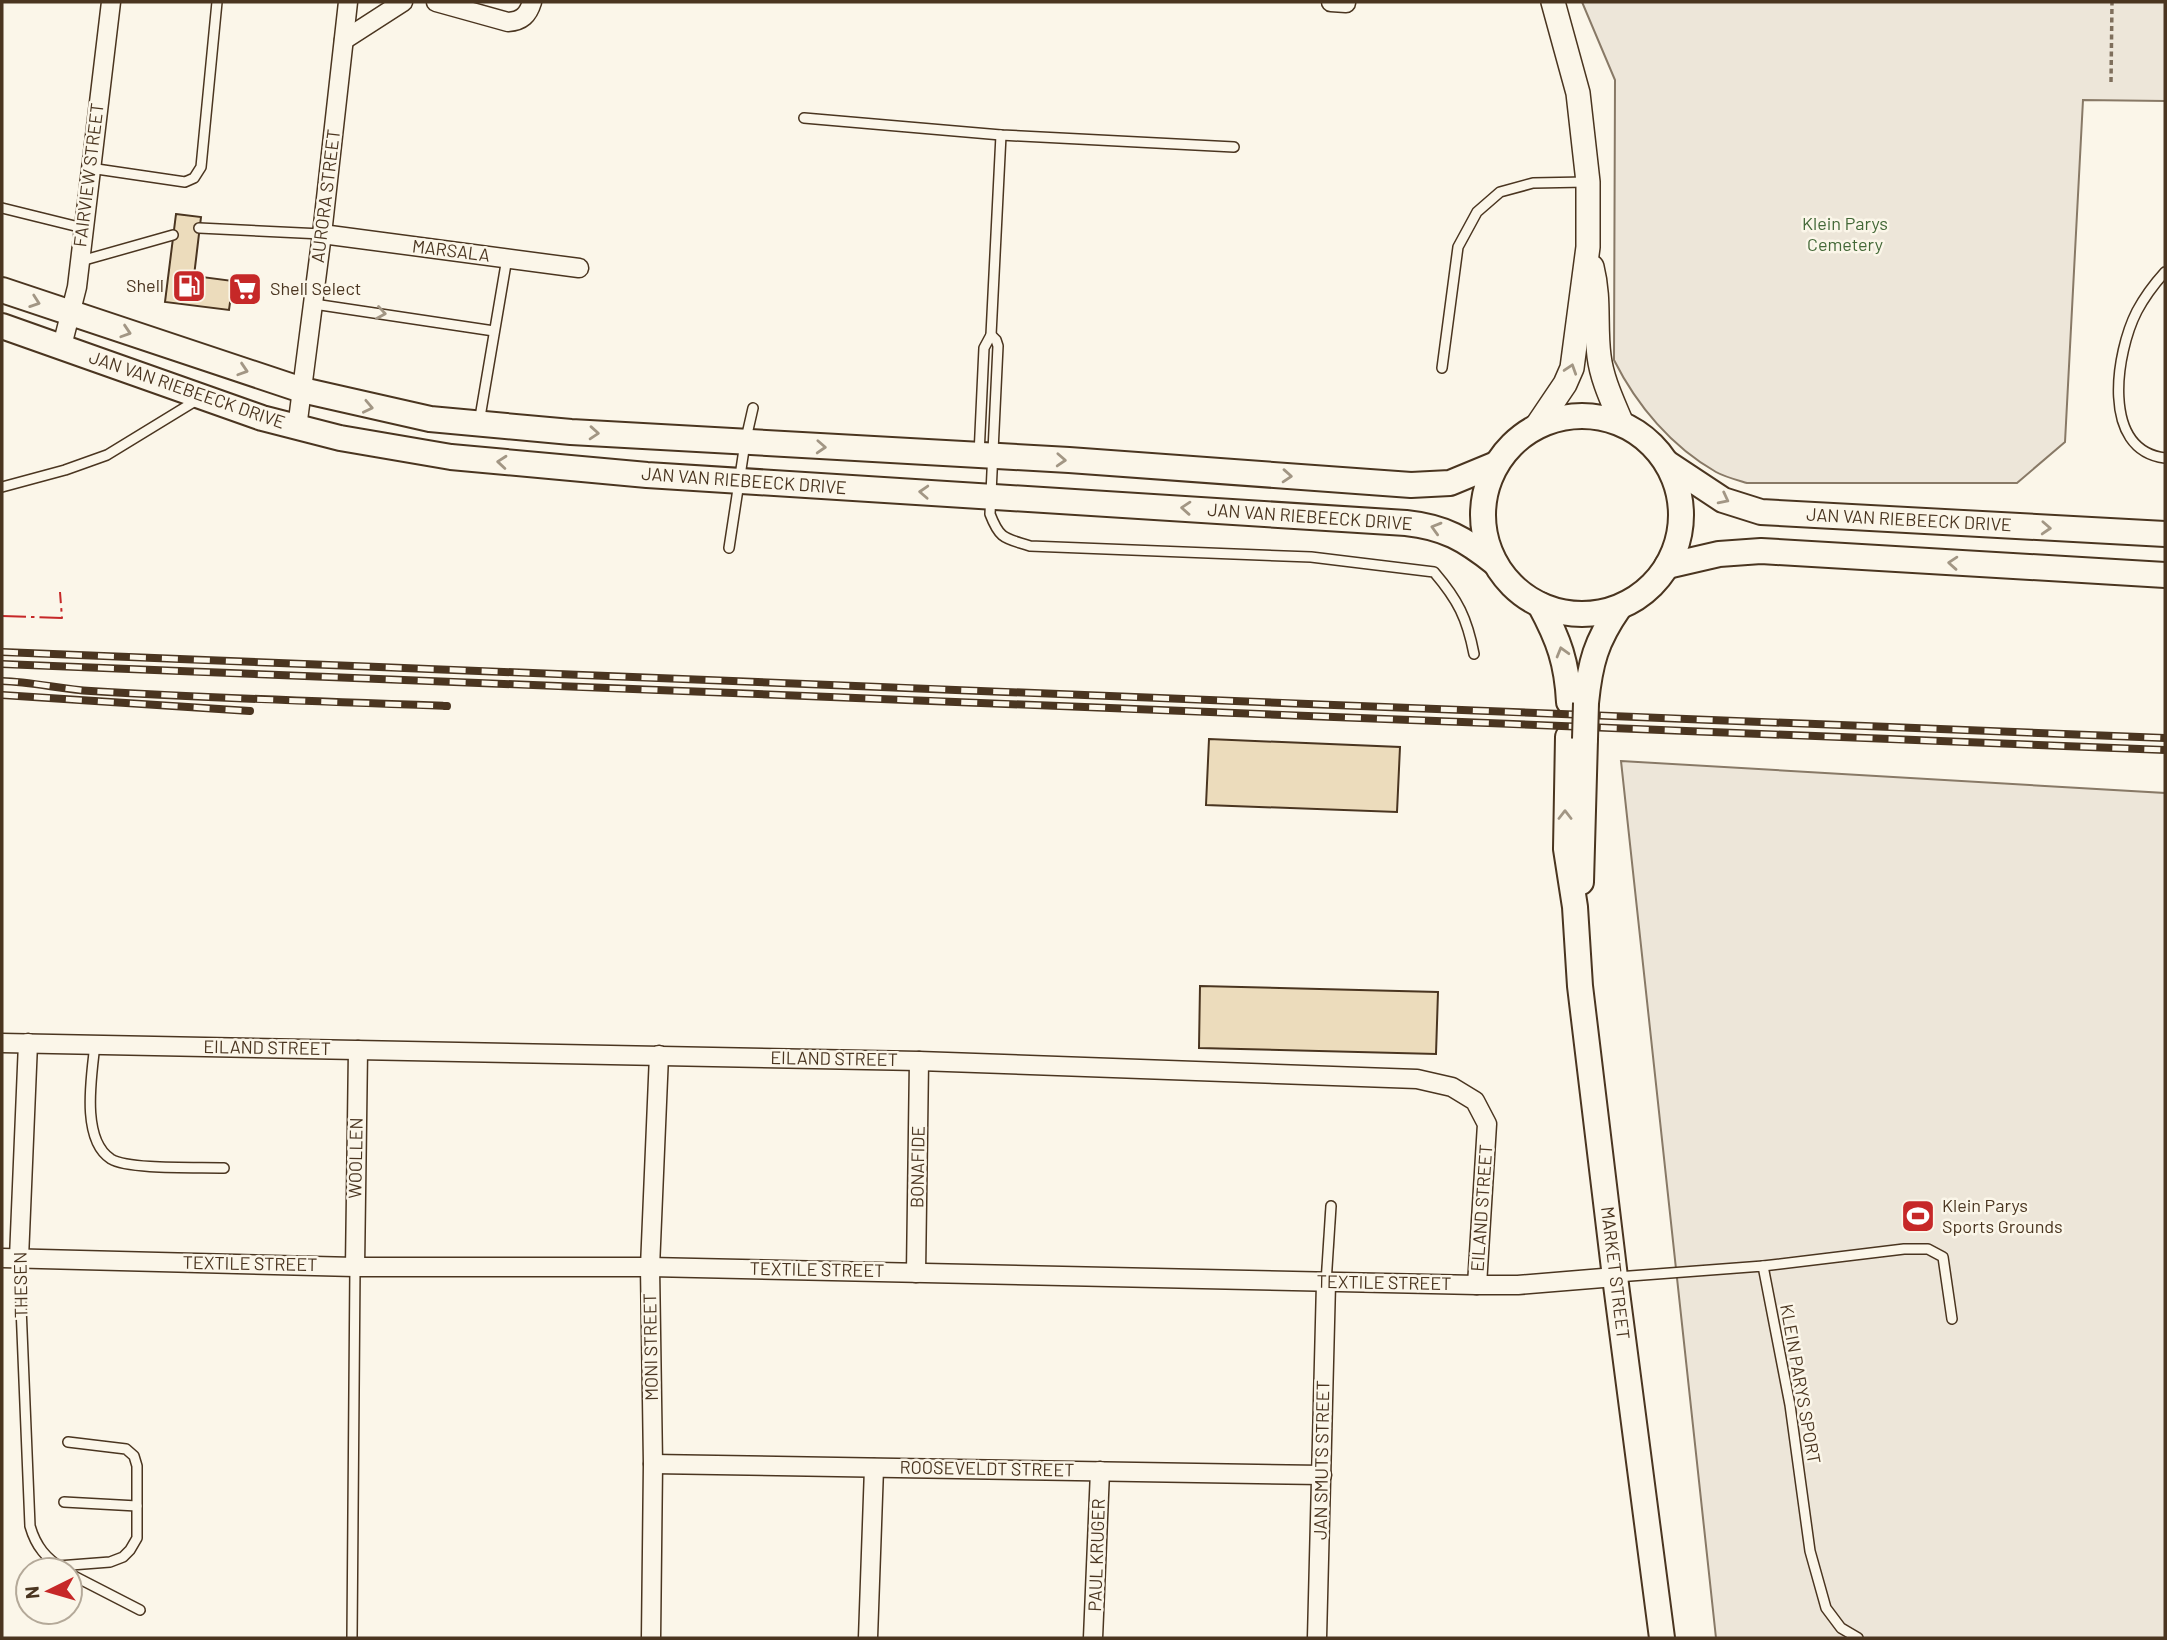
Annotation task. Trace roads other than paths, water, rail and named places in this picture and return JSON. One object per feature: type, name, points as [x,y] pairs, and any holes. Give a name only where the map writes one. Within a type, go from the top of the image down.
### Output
[{"type":"main road","name":"JAN VAN RIEBEECK DRIVE","points":[[2,290],[302,390],[430,419],[479,425],[745,443],[1069,460],[1410,485],[1450,483],[1496,464]]},
{"type":"main road","name":"JAN VAN RIEBEECK DRIVE","points":[[2,326],[297,428],[394,449],[450,457],[646,475],[1426,525],[1447,531],[1469,542],[1494,563]]},
{"type":"main road","points":[[1594,416],[1622,424],[1639,434],[1666,462],[1677,487],[1681,514],[1678,541],[1667,566],[1654,583],[1638,598],[1619,608],[1593,614],[1566,614],[1540,606],[1514,587],[1494,563],[1485,539],[1483,513],[1486,488],[1496,464],[1514,443],[1536,427],[1564,417],[1594,416]]},
{"type":"main road","name":"JAN VAN RIEBEECK DRIVE","points":[[1666,462],[1723,500],[1761,512],[2165,534]]},
{"type":"main road","points":[[1667,566],[1719,554],[1761,551],[2165,575]]},
{"type":"main road","name":"MARKET STREET","points":[[1540,606],[1556,633],[1578,703]]},
{"type":"main road","name":"MARKET STREET","points":[[1619,608],[1596,646],[1578,703],[1566,849],[1575,906],[1580,986],[1615,1277],[1662,1638]]},
{"type":"street","name":"FAIRVIEW STREET","points":[[62,346],[76,287],[111,2]]},
{"type":"street","name":"AURORA STREET","points":[[297,428],[314,304],[348,2]]},
{"type":"street","points":[[344,40],[403,2]]},
{"type":"street","points":[[436,2],[508,22],[519,21],[529,12],[533,2]]},
{"type":"street","points":[[1536,427],[1565,384],[1572,368],[1588,247],[1588,182],[1578,93],[1553,2]]},
{"type":"street","name":"MARSALA","points":[[322,234],[579,268]]},
{"type":"street","points":[[1588,247],[1599,305],[1599,355],[1606,385],[1622,424]]},
{"type":"street","name":"EILAND STREET","points":[[2,1043],[919,1061],[1417,1079],[1452,1087],[1475,1101],[1487,1124],[1477,1285]]},
{"type":"street","name":"THESEN","points":[[11,1258],[28,1043]]},
{"type":"street","name":"WOOLLEN","points":[[355,1266],[358,1050]]},
{"type":"street","name":"MONI STREET","points":[[651,1638],[653,1464],[650,1267],[659,1055]]},
{"type":"street","name":"BONAFIDE","points":[[916,1273],[919,1061]]},
{"type":"street","name":"TEXTILE STREET","points":[[11,1258],[355,1266],[650,1267],[1477,1285],[1518,1285],[1615,1277]]},
{"type":"street","name":"JAN SMUTS STREET","points":[[1317,1638],[1326,1283]]},
{"type":"street","name":"ROOSEVELDT STREET","points":[[653,1464],[1322,1475]]},
{"type":"street","points":[[868,1638],[874,1468]]},
{"type":"street","name":"PAUL KRUGER","points":[[1093,1638],[1100,1471]]},
{"type":"lane","points":[[90,168],[185,182],[194,177],[201,167],[217,2]]},
{"type":"lane","points":[[804,118],[1001,135],[1234,147]]},
{"type":"lane","points":[[1001,135],[991,335],[984,348],[985,457],[992,496],[990,514],[997,531],[1010,540],[1030,546],[1311,557],[1434,572],[1468,622],[1474,654]]},
{"type":"lane","points":[[1442,368],[1458,247],[1477,212],[1500,191],[1533,183],[1588,182]]},
{"type":"lane","points":[[2,208],[83,228]]},
{"type":"lane","points":[[199,229],[322,234]]},
{"type":"lane","points":[[79,261],[173,235]]},
{"type":"lane","points":[[479,425],[508,258]]},
{"type":"lane","points":[[2165,272],[2137,312],[2121,358],[2118,396],[2120,416],[2128,434],[2141,448],[2157,457],[2165,458]]},
{"type":"lane","points":[[314,304],[494,331]]},
{"type":"lane","points":[[985,457],[998,362],[998,346],[991,335]]},
{"type":"lane","points":[[2,487],[65,470],[107,455],[202,397]]},
{"type":"lane","points":[[729,548],[753,408]]},
{"type":"lane","points":[[95,1044],[90,1100],[94,1130],[100,1146],[110,1158],[128,1165],[224,1168]]},
{"type":"lane","points":[[1326,1283],[1331,1206]]},
{"type":"lane","points":[[1615,1277],[1763,1266],[1892,1250],[1928,1249],[1943,1257],[1952,1319]]},
{"type":"lane","name":"THESEN","points":[[11,1258],[30,1526],[35,1542],[46,1556]]},
{"type":"lane","points":[[352,1638],[355,1266]]},
{"type":"lane","name":"KLEIN PARYS SPORT","points":[[1763,1266],[1790,1405],[1810,1552],[1826,1608],[1840,1628],[1858,1638]]},
{"type":"lane","points":[[68,1441],[127,1449],[134,1456],[137,1466],[137,1538],[123,1556],[110,1562],[84,1565]]},
{"type":"lane","points":[[64,1502],[137,1506]]},
{"type":"lane","points":[[84,1581],[139,1610]]},
{"type":"railway","points":[[2,652],[2165,738]]},
{"type":"railway","points":[[2,664],[2165,750]]},
{"type":"railway","points":[[2,681],[91,691],[447,706]]},
{"type":"railway","points":[[2,695],[250,711]]},
{"type":"place","name":"Shell","points":[[189,286]]},
{"type":"place","name":"Shell Select","points":[[245,289]]},
{"type":"place","name":"Klein Parys Sports Grounds","points":[[1918,1216]]},
{"type":"park label","name":"Klein Parys Cemetery","points":[[1845,234]]}]
